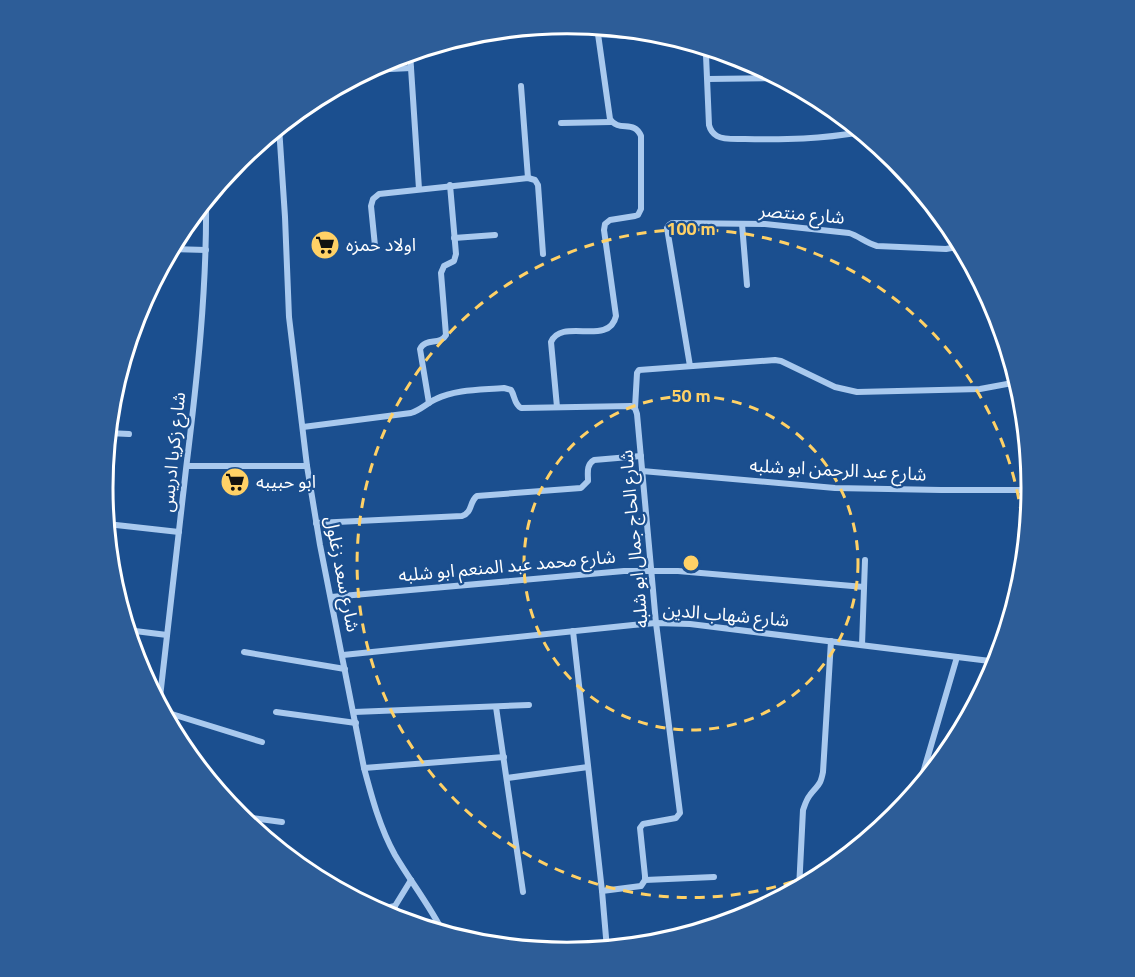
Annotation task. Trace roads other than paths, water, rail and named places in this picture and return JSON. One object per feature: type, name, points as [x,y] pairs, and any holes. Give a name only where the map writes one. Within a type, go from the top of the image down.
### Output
[{"type":"street","points":[[599,35],[611,122]]},
{"type":"street","points":[[706,57],[709,125],[713,134],[727,138],[808,140],[851,134]]},
{"type":"street","points":[[411,63],[419,189]]},
{"type":"street","points":[[395,69],[411,68]]},
{"type":"street","points":[[708,79],[762,78]]},
{"type":"street","points":[[521,86],[528,178]]},
{"type":"street","points":[[556,407],[550,342],[559,332],[604,330],[612,325],[616,316],[605,224],[610,220],[638,215],[641,209],[641,136],[639,131],[635,127],[619,126],[611,122],[561,123]]},
{"type":"street","name":"شارع سعد زغلول","points":[[280,137],[289,317],[307,466],[364,768],[371,797],[395,854],[438,923]]},
{"type":"street","points":[[375,246],[371,206],[373,198],[382,192],[528,178],[535,180],[538,185],[543,254]]},
{"type":"street","points":[[429,403],[420,349],[426,342],[441,341],[445,338],[446,333],[441,273],[442,268],[455,259],[450,185]]},
{"type":"street","name":"شارع زكريا ادريس","points":[[161,690],[202,313],[206,213]]},
{"type":"street","name":"شارع منتصر","points":[[690,366],[667,228],[672,223],[765,224],[849,233],[877,246],[952,248]]},
{"type":"street","points":[[742,224],[747,285]]},
{"type":"street","points":[[454,238],[495,235]]},
{"type":"street","points":[[181,249],[206,250]]},
{"type":"street","points":[[690,366],[775,360],[835,387],[857,392],[980,389],[1009,384]]},
{"type":"street","name":"شارع الحاج جمال ابو شلبه","points":[[645,880],[640,828],[644,824],[676,818],[680,813],[656,623],[635,408],[637,373],[639,370],[690,366]]},
{"type":"street","points":[[303,427],[411,413],[421,410],[436,399],[453,393],[508,388],[521,408],[632,406],[635,408]]},
{"type":"street","points":[[117,433],[129,434]]},
{"type":"street","points":[[316,523],[462,516],[468,513],[472,501],[477,496],[581,488],[588,481],[588,466],[591,461],[641,456]]},
{"type":"street","points":[[187,466],[307,466]]},
{"type":"street","name":"شارع عبد الرحمن ابو شلبه","points":[[642,471],[835,488],[1022,490]]},
{"type":"street","points":[[115,525],[179,532]]},
{"type":"street","points":[[862,645],[866,560]]},
{"type":"street","name":"شارع محمد عبد المنعم ابو شلبه","points":[[331,597],[624,571],[678,571],[864,587]]},
{"type":"street","name":"شارع شهاب الدين","points":[[343,655],[656,623],[690,624],[987,661]]},
{"type":"street","points":[[137,631],[167,635]]},
{"type":"street","points":[[573,631],[606,941]]},
{"type":"street","points":[[800,879],[803,810],[811,793],[818,788],[823,772],[831,641]]},
{"type":"street","points":[[244,652],[345,669]]},
{"type":"street","points":[[924,770],[957,657]]},
{"type":"street","points":[[354,712],[529,705]]},
{"type":"street","points":[[496,707],[523,892]]},
{"type":"street","points":[[276,712],[356,723]]},
{"type":"street","points":[[174,715],[262,742]]},
{"type":"street","points":[[364,768],[504,757]]},
{"type":"street","points":[[507,778],[588,767]]},
{"type":"street","points":[[255,818],[282,822]]},
{"type":"street","points":[[602,891],[638,888],[645,880],[714,877]]},
{"type":"street","points":[[391,907],[395,906],[411,880]]},
{"type":"place","name":"اولاد حمزه","points":[[325,245]]},
{"type":"place","name":"ابو حبيبه","points":[[235,482]]}]
